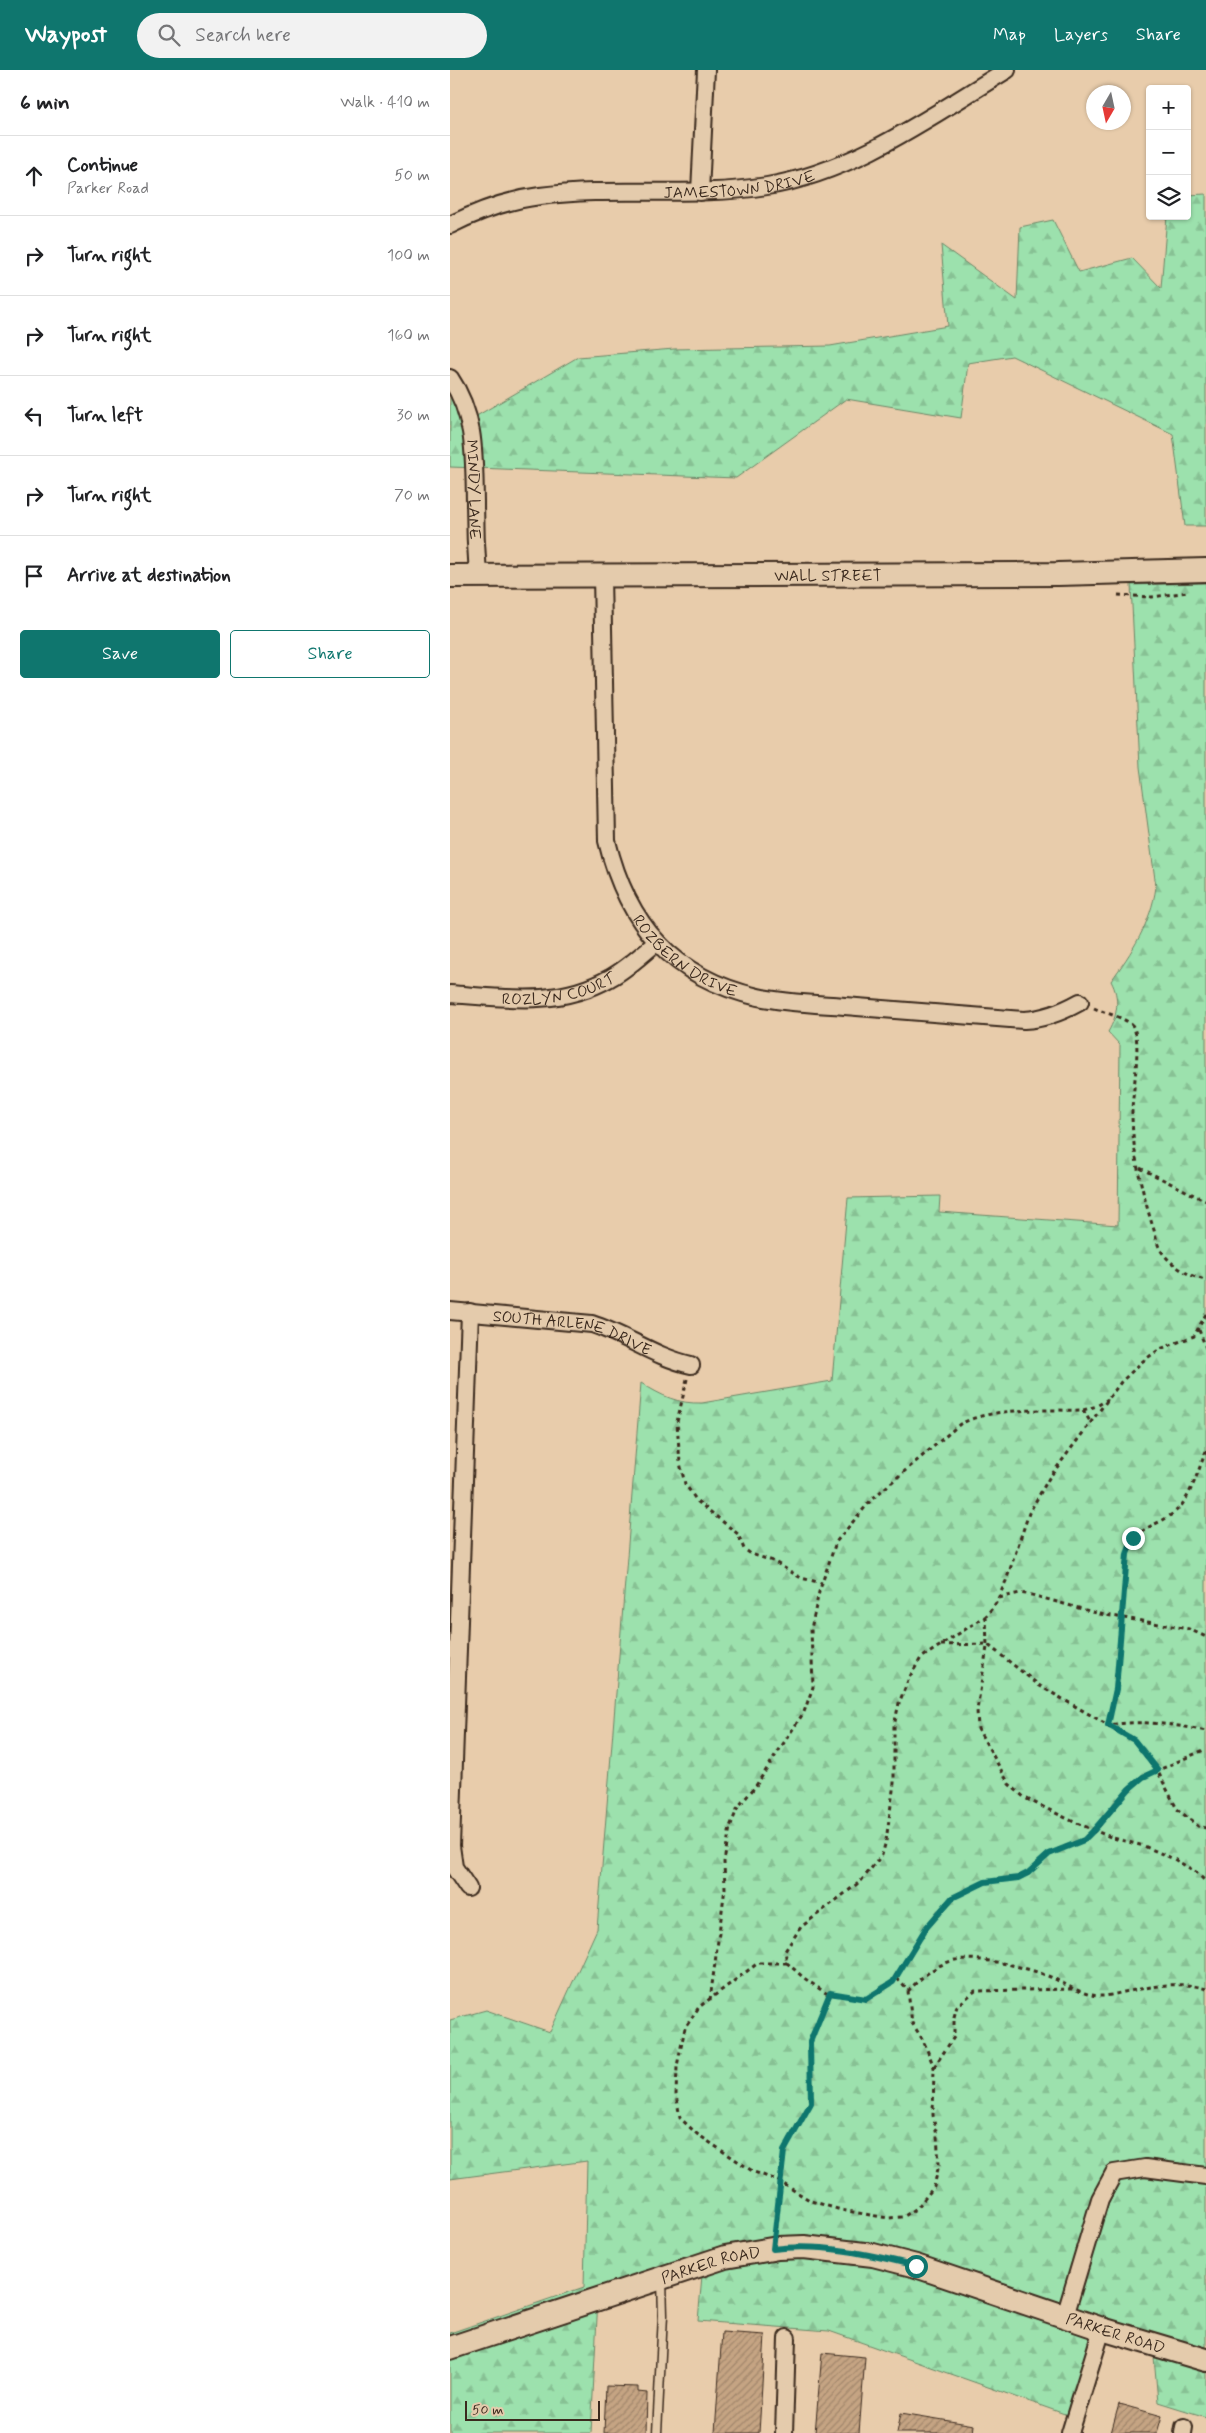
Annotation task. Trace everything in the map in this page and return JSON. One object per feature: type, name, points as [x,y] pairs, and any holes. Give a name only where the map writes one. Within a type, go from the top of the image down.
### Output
[{"type":"street","points":[[700,192],[706,70]]},
{"type":"street","name":"JAMESTOWN DRIVE","points":[[450,225],[473,214],[506,203],[538,196],[573,192],[735,191],[769,186],[806,176],[842,163],[888,141],[1007,70]]},
{"type":"street","name":"MINDY LANE","points":[[450,378],[466,405],[471,423],[474,445],[475,539],[478,575]]},
{"type":"street","name":"WALL STREET","points":[[450,576],[1058,574],[1206,570]]},
{"type":"street","name":"ROZBERN DRIVE","points":[[602,575],[607,841],[615,872],[630,906],[656,943],[690,970],[714,983],[760,998],[1024,1020],[1038,1020],[1059,1013],[1080,1002]]},
{"type":"street","name":"ROZLYN COURT","points":[[450,994],[538,1000],[572,994],[610,978],[656,943]]},
{"type":"street","name":"SOUTH ARLENE DRIVE","points":[[450,1311],[592,1324],[610,1330],[657,1355],[691,1365]]},
{"type":"street","points":[[468,1888],[454,1867],[451,1846],[470,1312]]},
{"type":"street","points":[[1065,2316],[1100,2198],[1114,2173],[1145,2168],[1206,2176]]},
{"type":"street","name":"PARKER ROAD","points":[[450,2348],[725,2257],[773,2249],[832,2249],[873,2255],[916,2266],[1102,2329],[1206,2360]]},
{"type":"street","points":[[1070,2433],[1102,2329]]},
{"type":"street","points":[[784,2433],[788,2338]]},
{"type":"lane","points":[[657,2433],[663,2316],[662,2278]]},
{"type":"path","points":[[1118,595],[1152,598],[1196,592]]},
{"type":"path","points":[[1080,1002],[1132,1025],[1137,1047],[1132,1113],[1133,1141],[1159,1247],[1169,1260],[1196,1278],[1206,1280]]},
{"type":"path","points":[[1139,1168],[1206,1201]]},
{"type":"path","points":[[1206,1314],[1194,1336],[1160,1349],[1143,1361],[1121,1382],[1049,1478],[1029,1514],[999,1598],[986,1616],[921,1658],[909,1678],[899,1703],[894,1726],[892,1807],[882,1855],[861,1881],[801,1927],[785,1952],[787,1963],[804,1978],[830,1993],[866,1999],[879,1992],[896,1977],[926,1928],[952,1898],[985,1882],[1018,1878],[1028,1873],[1049,1854],[1084,1840],[1129,1789],[1143,1777],[1206,1749]]},
{"type":"path","points":[[1199,1329],[1206,1348]]},
{"type":"path","points":[[691,1365],[677,1422],[680,1463],[685,1484],[698,1500],[738,1534],[744,1549],[751,1554],[773,1561],[801,1578],[822,1583]]},
{"type":"path","points":[[710,2000],[725,1888],[724,1862],[730,1827],[738,1807],[756,1787],[804,1712],[813,1687],[811,1629],[822,1583],[836,1542],[872,1499],[960,1424],[975,1416],[996,1413],[1083,1410],[1097,1406],[1110,1398]]},
{"type":"path","points":[[1083,1410],[1091,1423]]},
{"type":"path","points":[[1108,1725],[1116,1689],[1127,1554],[1133,1538],[1147,1527],[1162,1521],[1179,1509],[1192,1487],[1206,1451]]},
{"type":"path","points":[[999,1598],[1020,1593],[1032,1595],[1122,1618],[1188,1629],[1206,1637]]},
{"type":"path","points":[[986,1616],[987,1644],[985,1672],[977,1710],[978,1729],[1009,1784],[1025,1798],[1094,1830],[1113,1838],[1144,1846],[1174,1859],[1196,1872],[1206,1882]]},
{"type":"path","points":[[940,1645],[987,1644],[1040,1686],[1134,1740],[1158,1770],[1177,1809],[1198,1826],[1206,1828]]},
{"type":"path","points":[[1108,1725],[1130,1722],[1168,1723],[1206,1731]]},
{"type":"path","points":[[908,1991],[919,1979],[931,1971],[955,1960],[976,1960],[1047,1975],[1088,1995],[1102,1996],[1176,1984],[1191,1984],[1206,1989]]},
{"type":"path","points":[[787,1963],[758,1963],[699,2007],[685,2028],[677,2066],[676,2095],[680,2118],[697,2134],[754,2172],[779,2182],[812,2201],[841,2210],[888,2218],[903,2217],[917,2208],[934,2187],[939,2164],[933,2115],[934,2067],[923,2040],[912,2023],[908,1991],[896,1977]]},
{"type":"path","points":[[934,2067],[954,2037],[954,2017],[957,2006],[975,1991],[1076,1989]]},
{"type":"path","points":[[773,2249],[779,2182],[784,2151],[811,2103],[810,2042],[830,1993]]},
{"type":"green space","points":[[1206,194],[1206,526],[1185,526],[1173,434],[1012,356],[968,363],[961,418],[846,399],[736,478],[450,467],[450,394],[473,418],[578,357],[674,349],[830,346],[948,326],[941,245],[1017,300],[1020,227],[1053,220],[1079,272],[1132,258],[1161,288],[1167,220],[1191,220],[1191,195]]},
{"type":"green space","points":[[1206,583],[1206,2417],[1158,2402],[1153,2345],[1105,2329],[1076,2418],[829,2331],[698,2321],[703,2264],[598,2298],[591,2433],[450,2433],[450,2333],[584,2287],[587,2161],[450,2179],[450,2020],[486,2010],[550,2032],[597,1929],[641,1383],[656,1392],[678,1401],[702,1403],[832,1381],[848,1198],[940,1196],[939,1212],[1118,1225],[1120,1045],[1108,1032],[1117,1006],[1116,994],[1111,981],[1140,937],[1150,913],[1156,887],[1140,767],[1131,585]]},
{"type":"building","points":[[722,2332],[765,2335],[759,2433],[715,2433]]},
{"type":"building","points":[[822,2353],[865,2357],[859,2433],[815,2433]]},
{"type":"building","points":[[606,2386],[638,2387],[638,2392],[647,2393],[646,2433],[604,2433]]},
{"type":"building","points":[[1119,2404],[1162,2416],[1157,2433],[1111,2433]]},
{"type":"building","points":[[901,2413],[974,2425],[973,2433],[897,2433]]},
{"type":"route","points":[[916,2266],[873,2255],[832,2249],[804,2247],[773,2249],[779,2203],[779,2182],[784,2151],[807,2114],[811,2103],[810,2042],[830,1993],[866,1999],[879,1992],[893,1982],[926,1928],[936,1914],[952,1898],[967,1889],[985,1882],[1018,1878],[1028,1873],[1049,1854],[1084,1840],[1129,1789],[1143,1777],[1158,1770],[1134,1740],[1108,1725],[1114,1706],[1116,1689],[1127,1554],[1133,1538]]}]
